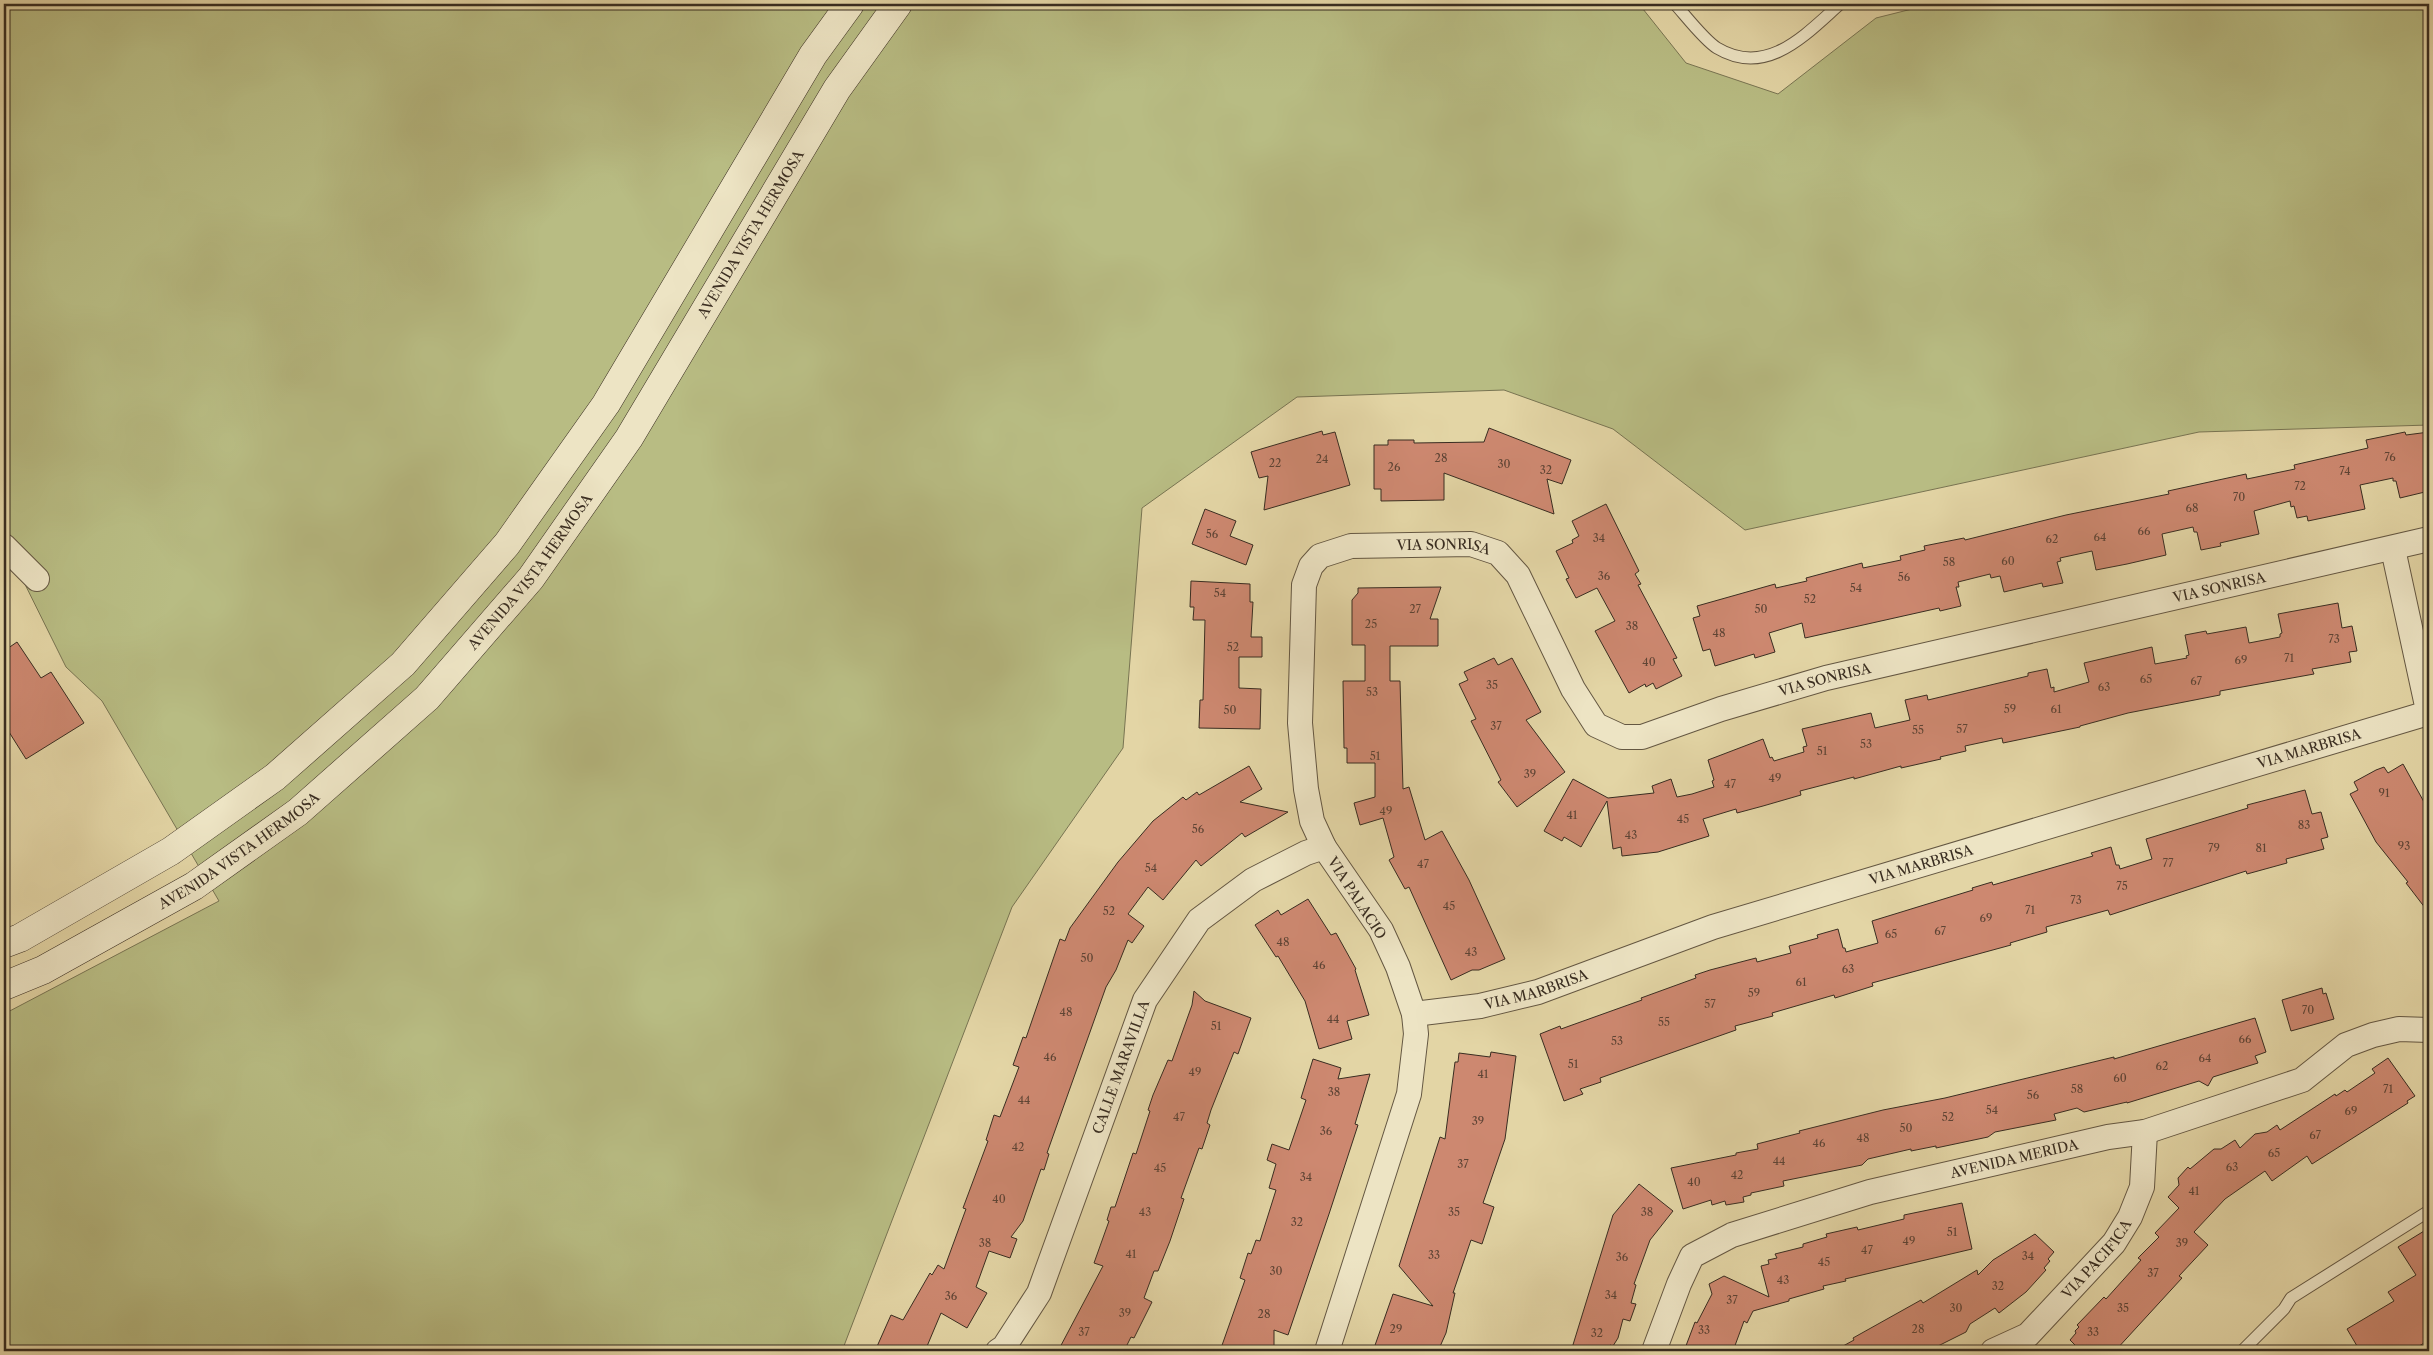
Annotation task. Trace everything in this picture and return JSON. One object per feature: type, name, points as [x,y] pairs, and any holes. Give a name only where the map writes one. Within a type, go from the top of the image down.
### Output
[{"type":"main road","points":[[4,944],[20,938],[171,851],[275,777],[403,664],[507,544],[606,404],[813,55],[850,4]]},
{"type":"main road","name":"AVENIDA VISTA HERMOSA","points":[[4,986],[43,970],[194,886],[298,812],[427,698],[531,578],[629,438],[837,89],[898,4]]},
{"type":"street","name":"VIA SONRISA","points":[[1320,556],[1351,546],[1471,544],[1498,553],[1518,575],[1573,689],[1596,725],[1622,737],[1642,738],[1721,709],[1826,678],[2394,549],[2429,539]]},
{"type":"street","points":[[4,546],[37,579]]},
{"type":"street","points":[[2394,549],[2429,714]]},
{"type":"street","name":"VIA PALACIO","points":[[1320,556],[1311,566],[1304,585],[1300,723],[1304,771],[1312,821],[1324,848],[1381,930],[1398,967],[1414,1014],[1416,1034],[1409,1094],[1327,1351]]},
{"type":"street","name":"VIA MARBRISA","points":[[1414,1014],[1480,1006],[1538,992],[1713,927],[2429,714]]},
{"type":"street","name":"CALLE MARAVILLA","points":[[998,1351],[1004,1347],[1039,1294],[1145,1000],[1199,920],[1253,880],[1306,853],[1324,848]]},
{"type":"street","name":"AVENIDA MERIDA","points":[[1654,1351],[1678,1284],[1692,1256],[1732,1235],[1870,1192],[2108,1138],[2145,1132],[2302,1080],[2346,1044],[2399,1028],[2429,1030]]},
{"type":"street","name":"VIA PACIFICA","points":[[1993,1351],[2028,1334],[2114,1243],[2130,1217],[2142,1187],[2145,1132]]},
{"type":"lane","points":[[1675,4],[1716,48],[1739,57],[1764,58],[1786,50],[1840,4]]},
{"type":"lane","points":[[2242,1351],[2284,1309],[2291,1298],[2429,1211]]},
{"type":"green space","points":[[4,4],[1639,4],[1686,63],[1778,94],[1876,18],[1932,4],[2050,4],[2086,9],[2092,4],[2429,4],[2429,425],[2199,432],[1745,530],[1613,429],[1504,390],[1297,397],[1142,508],[1123,748],[1012,907],[842,1351],[4,1351],[4,1014],[219,901],[102,701],[66,667],[7,548],[4,547]]},
{"type":"building","points":[[1489,428],[1571,460],[1562,484],[1547,479],[1554,514],[1444,473],[1444,500],[1381,501],[1381,489],[1374,489],[1374,445],[1388,445],[1388,440],[1414,440],[1414,443],[1484,442]]},
{"type":"building","points":[[1322,431],[1323,435],[1335,432],[1350,485],[1264,510],[1268,476],[1259,478],[1251,452]]},
{"type":"building","points":[[2405,432],[2406,435],[2429,432],[2429,491],[2400,498],[2396,481],[2393,481],[2393,478],[2360,485],[2365,509],[2308,521],[2307,516],[2297,518],[2294,506],[2291,507],[2290,501],[2254,511],[2259,534],[2220,543],[2221,546],[2201,550],[2197,532],[2194,532],[2193,527],[2162,534],[2166,555],[2096,570],[2092,551],[2060,558],[2061,561],[2057,562],[2063,583],[2043,587],[2042,583],[2004,592],[2000,576],[1991,578],[1990,574],[1958,582],[1959,587],[1956,587],[1961,606],[1940,611],[1939,608],[1805,638],[1802,623],[1769,633],[1775,652],[1755,658],[1754,654],[1715,666],[1710,649],[1703,651],[1693,618],[1700,616],[1697,606],[1775,584],[1776,588],[1807,581],[1806,578],[1862,563],[1863,568],[1901,560],[1900,556],[1925,550],[1924,546],[1964,538],[1965,540],[2066,515],[2169,494],[2168,491],[2246,474],[2247,479],[2295,469],[2294,465],[2368,448],[2366,440]]},
{"type":"building","points":[[1606,504],[1639,571],[1635,574],[1641,584],[1638,585],[1677,658],[1673,659],[1682,676],[1656,689],[1653,683],[1646,687],[1645,684],[1629,693],[1595,631],[1615,621],[1597,588],[1576,598],[1566,579],[1569,578],[1556,551],[1573,543],[1572,540],[1579,536],[1572,521]]},
{"type":"building","points":[[1205,509],[1236,521],[1230,536],[1253,545],[1246,565],[1192,544]]},
{"type":"building","points":[[1191,581],[1250,584],[1250,602],[1253,602],[1251,637],[1262,637],[1262,657],[1239,657],[1239,688],[1261,689],[1260,729],[1199,728],[1200,700],[1203,700],[1205,620],[1193,620],[1194,607],[1190,607]]},
{"type":"building","points":[[1441,587],[1430,619],[1438,619],[1438,646],[1390,646],[1390,681],[1400,681],[1403,789],[1409,787],[1425,840],[1442,831],[1469,880],[1505,959],[1479,970],[1472,970],[1451,980],[1409,887],[1405,889],[1389,860],[1394,857],[1383,818],[1360,825],[1354,803],[1375,797],[1375,763],[1347,763],[1347,748],[1344,748],[1343,681],[1365,681],[1365,645],[1352,645],[1352,600],[1358,593],[1358,588]]},
{"type":"building","points":[[2338,603],[2342,628],[2352,626],[2357,651],[2349,652],[2351,662],[2312,669],[2314,674],[2220,691],[2220,695],[2128,713],[2080,727],[2003,743],[2002,738],[1965,746],[1966,751],[1940,757],[1941,759],[1901,768],[1901,766],[1854,779],[1854,777],[1800,791],[1801,795],[1763,806],[1737,813],[1736,809],[1703,819],[1709,836],[1658,852],[1622,856],[1621,847],[1613,849],[1607,801],[1581,847],[1564,837],[1562,841],[1544,831],[1573,779],[1608,798],[1654,793],[1652,786],[1671,779],[1677,797],[1692,794],[1714,787],[1712,781],[1714,780],[1708,760],[1763,739],[1770,758],[1772,757],[1774,761],[1804,752],[1803,747],[1807,746],[1802,729],[1871,713],[1875,728],[1910,720],[1905,700],[1927,695],[1928,700],[2028,676],[2028,673],[2047,669],[2051,688],[2054,687],[2054,692],[2089,682],[2084,663],[2152,647],[2155,664],[2187,658],[2186,656],[2189,655],[2185,635],[2206,631],[2207,634],[2246,627],[2249,643],[2280,637],[2282,633],[2278,614]]},
{"type":"building","points":[[17,642],[41,678],[51,672],[84,723],[26,759],[4,724],[4,651]]},
{"type":"building","points":[[1494,658],[1498,665],[1512,658],[1541,712],[1526,720],[1565,772],[1517,807],[1498,782],[1501,780],[1471,721],[1476,719],[1459,684],[1468,680],[1464,672]]},
{"type":"building","points":[[2403,764],[2429,811],[2429,913],[2406,883],[2408,882],[2376,842],[2350,794],[2358,790],[2354,782],[2384,767],[2388,773]]},
{"type":"building","points":[[1249,766],[1262,789],[1240,802],[1288,812],[1245,837],[1242,833],[1201,866],[1196,860],[1163,900],[1148,887],[1128,914],[1144,926],[1132,943],[1128,940],[1116,970],[1106,987],[1047,1153],[1049,1154],[1044,1170],[1041,1169],[1023,1221],[1011,1237],[1017,1239],[1010,1258],[989,1251],[976,1287],[987,1293],[967,1328],[941,1313],[925,1351],[875,1351],[891,1315],[903,1320],[930,1273],[932,1275],[938,1265],[944,1269],[966,1209],[963,1208],[988,1141],[986,1140],[994,1115],[1000,1117],[1019,1067],[1013,1065],[1023,1037],[1026,1038],[1060,939],[1065,941],[1070,928],[1118,862],[1153,821],[1183,797],[1186,800],[1197,792],[1199,795]]},
{"type":"building","points":[[2305,790],[2312,814],[2321,812],[2328,837],[2321,839],[2324,849],[2286,859],[2287,863],[2247,874],[2246,871],[2110,915],[2108,910],[2046,927],[2047,932],[2010,943],[2011,945],[1872,983],[1873,986],[1835,998],[1834,995],[1772,1013],[1773,1016],[1735,1026],[1736,1030],[1600,1078],[1601,1082],[1580,1089],[1583,1094],[1564,1101],[1540,1034],[1560,1026],[1561,1029],[1642,1000],[1641,998],[1696,978],[1695,975],[1710,970],[1756,958],[1757,962],[1791,953],[1789,946],[1818,938],[1817,935],[1838,929],[1843,948],[1845,948],[1846,952],[1878,943],[1872,921],[1973,890],[1972,888],[1992,882],[1993,885],[2093,856],[2091,853],[2111,847],[2116,865],[2119,865],[2120,869],[2152,859],[2146,839],[2248,808],[2247,805]]},
{"type":"building","points":[[1308,899],[1331,935],[1336,933],[1356,969],[1369,1015],[1347,1021],[1352,1039],[1319,1049],[1305,1001],[1278,956],[1276,957],[1255,925],[1278,910],[1281,915]]},
{"type":"building","points":[[2322,988],[2323,994],[2326,993],[2334,1019],[2291,1031],[2282,1000]]},
{"type":"building","points":[[1194,991],[1205,1001],[1251,1018],[1238,1054],[1234,1052],[1211,1110],[1207,1123],[1210,1125],[1202,1149],[1199,1148],[1181,1198],[1184,1199],[1170,1241],[1158,1271],[1154,1271],[1144,1298],[1152,1302],[1134,1338],[1131,1337],[1124,1351],[1058,1351],[1103,1266],[1094,1263],[1109,1221],[1107,1220],[1111,1207],[1115,1207],[1133,1153],[1136,1154],[1150,1111],[1148,1110],[1153,1095],[1168,1060],[1172,1061],[1192,1005]]},
{"type":"building","points":[[2255,1018],[2266,1052],[2255,1056],[2258,1063],[2213,1077],[2208,1086],[2199,1081],[2127,1103],[2084,1112],[2077,1108],[2054,1114],[2056,1120],[1995,1132],[1988,1137],[1936,1148],[1936,1146],[1911,1151],[1911,1149],[1868,1159],[1862,1165],[1783,1181],[1784,1186],[1751,1193],[1751,1195],[1743,1197],[1744,1202],[1726,1205],[1725,1201],[1712,1205],[1711,1200],[1683,1209],[1671,1168],[1758,1149],[1757,1144],[1800,1133],[1799,1131],[1883,1110],[1945,1098],[2114,1057],[2114,1059]]},
{"type":"building","points":[[1491,1052],[1516,1056],[1505,1139],[1483,1203],[1494,1207],[1482,1244],[1471,1240],[1453,1293],[1455,1293],[1446,1333],[1438,1351],[1373,1351],[1393,1294],[1433,1306],[1399,1266],[1440,1137],[1445,1139],[1455,1062],[1458,1062],[1459,1053],[1490,1057]]},
{"type":"building","points":[[2388,1058],[2415,1096],[2407,1101],[2408,1103],[2312,1164],[2307,1156],[2272,1181],[2265,1171],[2225,1199],[2194,1232],[2208,1245],[2179,1276],[2182,1278],[2115,1351],[2081,1351],[2070,1340],[2079,1327],[2077,1325],[2104,1297],[2106,1299],[2141,1260],[2138,1258],[2159,1237],[2155,1233],[2179,1208],[2168,1197],[2179,1185],[2178,1178],[2188,1167],[2190,1169],[2214,1149],[2221,1149],[2235,1140],[2240,1148],[2255,1134],[2267,1132],[2277,1125],[2280,1130],[2335,1094],[2336,1096],[2345,1090],[2347,1092],[2375,1073],[2372,1069]]},
{"type":"building","points":[[1313,1059],[1341,1068],[1338,1079],[1370,1074],[1355,1124],[1358,1125],[1288,1335],[1274,1330],[1274,1351],[1220,1351],[1245,1280],[1240,1278],[1248,1253],[1251,1254],[1256,1240],[1260,1241],[1276,1190],[1269,1188],[1276,1164],[1267,1160],[1272,1144],[1289,1150],[1306,1100],[1301,1098]]},
{"type":"building","points":[[1639,1184],[1673,1211],[1650,1240],[1634,1284],[1636,1285],[1631,1303],[1636,1304],[1630,1321],[1623,1319],[1618,1338],[1613,1346],[1610,1345],[1608,1351],[1581,1351],[1572,1348],[1613,1215]]},
{"type":"building","points":[[1962,1203],[1972,1249],[1845,1279],[1846,1281],[1823,1286],[1824,1289],[1753,1311],[1747,1323],[1744,1321],[1733,1351],[1684,1351],[1695,1322],[1697,1323],[1712,1294],[1709,1284],[1724,1276],[1769,1297],[1761,1266],[1769,1264],[1768,1260],[1777,1258],[1775,1254],[1803,1247],[1803,1244],[1827,1237],[1826,1234],[1857,1227],[1858,1230],[1904,1219],[1904,1215]]},
{"type":"building","points":[[2429,1228],[2429,1340],[2411,1351],[2360,1351],[2347,1329],[2394,1301],[2388,1292],[2416,1275],[2398,1247]]},
{"type":"building","points":[[2035,1234],[2054,1252],[2044,1268],[2046,1270],[2026,1292],[1999,1313],[1995,1308],[1970,1324],[1966,1332],[1932,1349],[1924,1347],[1917,1351],[1834,1351],[1854,1340],[1853,1338],[1921,1300],[1923,1303],[1977,1270],[1978,1275],[1993,1260]]}]
